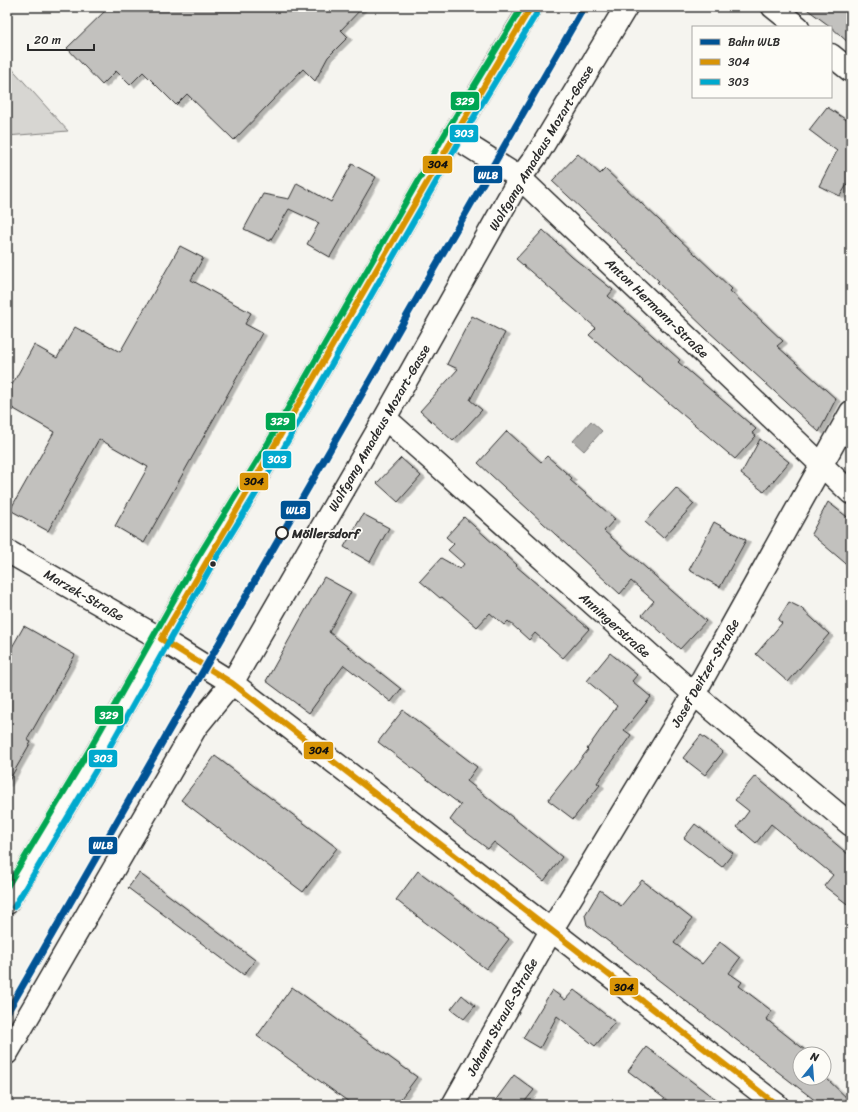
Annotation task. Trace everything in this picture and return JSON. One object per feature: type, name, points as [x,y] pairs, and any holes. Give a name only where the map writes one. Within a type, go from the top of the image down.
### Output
[{"type":"street","points":[[7,904],[98,751],[161,639],[278,440],[453,136],[531,7]]},
{"type":"street","name":"Wolfgang Amadeus Mozart-Gasse","points":[[7,1053],[196,727],[232,683],[385,418],[520,178],[537,155],[626,7]]},
{"type":"street","points":[[773,7],[797,26]]},
{"type":"street","points":[[832,56],[851,71]]},
{"type":"street","name":"Anton Hermann-Straße","points":[[453,136],[520,178],[851,493]]},
{"type":"street","name":"Josef Deitzer-Straße","points":[[552,929],[694,694],[851,412]]},
{"type":"street","name":"Anningerstraße","points":[[385,418],[694,694],[851,825]]},
{"type":"street","name":"Marzek-Straße","points":[[7,551],[161,639],[232,683],[552,929],[777,1105]]},
{"type":"street","name":"Johann Strauß-Straße","points":[[453,1105],[552,929]]},
{"type":"shaded area","points":[[7,63],[68,131],[7,136]]},
{"type":"shaded area","points":[[591,421],[602,431],[584,451],[573,441]]},
{"type":"building","points":[[109,7],[363,7],[341,30],[348,37],[328,57],[315,81],[303,69],[234,140],[187,94],[176,105],[143,72],[130,85],[116,71],[102,85],[67,48]]},
{"type":"building","points":[[804,7],[851,7],[851,45],[832,28],[832,26],[830,26]]},
{"type":"building","points":[[827,107],[851,123],[851,178],[840,196],[819,186],[837,151],[809,130]]},
{"type":"building","points":[[578,154],[600,174],[605,169],[732,289],[730,291],[783,341],[777,346],[836,399],[819,432],[708,331],[657,282],[659,281],[552,181]]},
{"type":"building","points":[[352,164],[376,177],[330,257],[307,244],[319,223],[289,209],[270,241],[244,229],[263,194],[289,199],[297,183],[331,202]]},
{"type":"building","points":[[543,230],[572,257],[613,290],[608,296],[680,360],[678,362],[756,429],[752,433],[756,436],[735,459],[589,335],[596,328],[516,259]]},
{"type":"building","points":[[180,246],[203,258],[191,280],[251,313],[245,324],[262,333],[144,543],[115,526],[148,467],[99,439],[48,531],[10,510],[54,432],[7,405],[7,394],[34,345],[57,358],[75,327],[120,352]]},
{"type":"building","points":[[472,316],[505,333],[470,400],[482,410],[453,441],[420,411],[458,369],[447,364]]},
{"type":"building","points":[[507,431],[541,462],[547,456],[572,478],[570,480],[615,519],[604,531],[706,621],[680,649],[642,615],[654,601],[631,581],[620,594],[478,463]]},
{"type":"building","points":[[760,439],[789,462],[764,492],[741,474]]},
{"type":"building","points":[[401,458],[421,476],[398,502],[377,483]]},
{"type":"building","points":[[676,488],[694,504],[663,538],[645,522]]},
{"type":"building","points":[[828,502],[851,520],[851,568],[811,534]]},
{"type":"building","points":[[363,514],[389,528],[370,562],[344,547]]},
{"type":"building","points":[[464,517],[517,565],[516,566],[589,629],[563,658],[535,633],[529,640],[508,621],[504,625],[490,613],[477,627],[442,597],[440,598],[420,581],[441,558],[460,569],[464,564],[448,550],[454,544],[446,537]]},
{"type":"building","points":[[714,522],[746,540],[720,587],[689,570]]},
{"type":"building","points":[[324,577],[351,592],[329,632],[401,689],[391,702],[344,665],[309,713],[266,681]]},
{"type":"building","points":[[789,602],[801,608],[829,634],[788,682],[756,654],[782,623],[778,620]]},
{"type":"building","points":[[24,626],[75,655],[27,740],[31,742],[7,784],[7,656]]},
{"type":"building","points":[[610,653],[637,675],[632,681],[651,697],[624,730],[631,735],[597,783],[600,785],[573,819],[548,800],[588,750],[587,749],[617,706],[587,681]]},
{"type":"building","points":[[403,710],[477,767],[467,781],[562,857],[544,881],[494,842],[488,849],[450,820],[461,805],[378,742]]},
{"type":"building","points":[[701,735],[723,752],[705,775],[683,758]]},
{"type":"building","points":[[215,756],[337,848],[303,892],[181,800]]},
{"type":"building","points":[[755,776],[849,855],[851,852],[851,907],[824,886],[833,875],[771,824],[756,843],[737,827],[749,811],[735,800]]},
{"type":"building","points":[[695,824],[733,853],[722,867],[684,838]]},
{"type":"building","points":[[418,871],[509,939],[486,969],[396,900]]},
{"type":"building","points":[[139,873],[255,960],[244,975],[128,888]]},
{"type":"building","points":[[642,880],[692,919],[674,943],[702,964],[720,942],[740,958],[729,973],[742,982],[739,986],[772,1011],[766,1019],[800,1046],[792,1046],[792,1083],[587,925],[585,915],[600,890],[621,906]]},
{"type":"building","points":[[292,987],[417,1077],[396,1105],[353,1105],[257,1036]]},
{"type":"building","points":[[552,990],[565,1000],[574,990],[615,1022],[595,1046],[557,1016],[540,1048],[523,1038]]},
{"type":"building","points":[[462,995],[475,1006],[464,1019],[451,1009]]},
{"type":"building","points":[[646,1047],[723,1105],[673,1105],[628,1071]]},
{"type":"building","points":[[514,1075],[534,1090],[522,1105],[492,1105]]},
{"type":"building","points":[[832,1084],[851,1102],[851,1105],[821,1105],[796,1086],[832,1086]]},
{"type":"rail line","name":"WLB","points":[[7,1013],[584,7]]},
{"type":"transit line","name":"329","points":[[7,887],[91,747],[198,557],[268,443],[446,132],[522,7]]},
{"type":"transit line","name":"304","points":[[161,639],[531,7]]},
{"type":"transit line","name":"303","points":[[14,907],[105,755],[212,565],[282,451],[460,140],[538,11]]},
{"type":"transit line","name":"304","points":[[161,639],[232,683],[777,1105]]},
{"type":"place","name":"Möllersdorf","points":[[282,533]]}]
